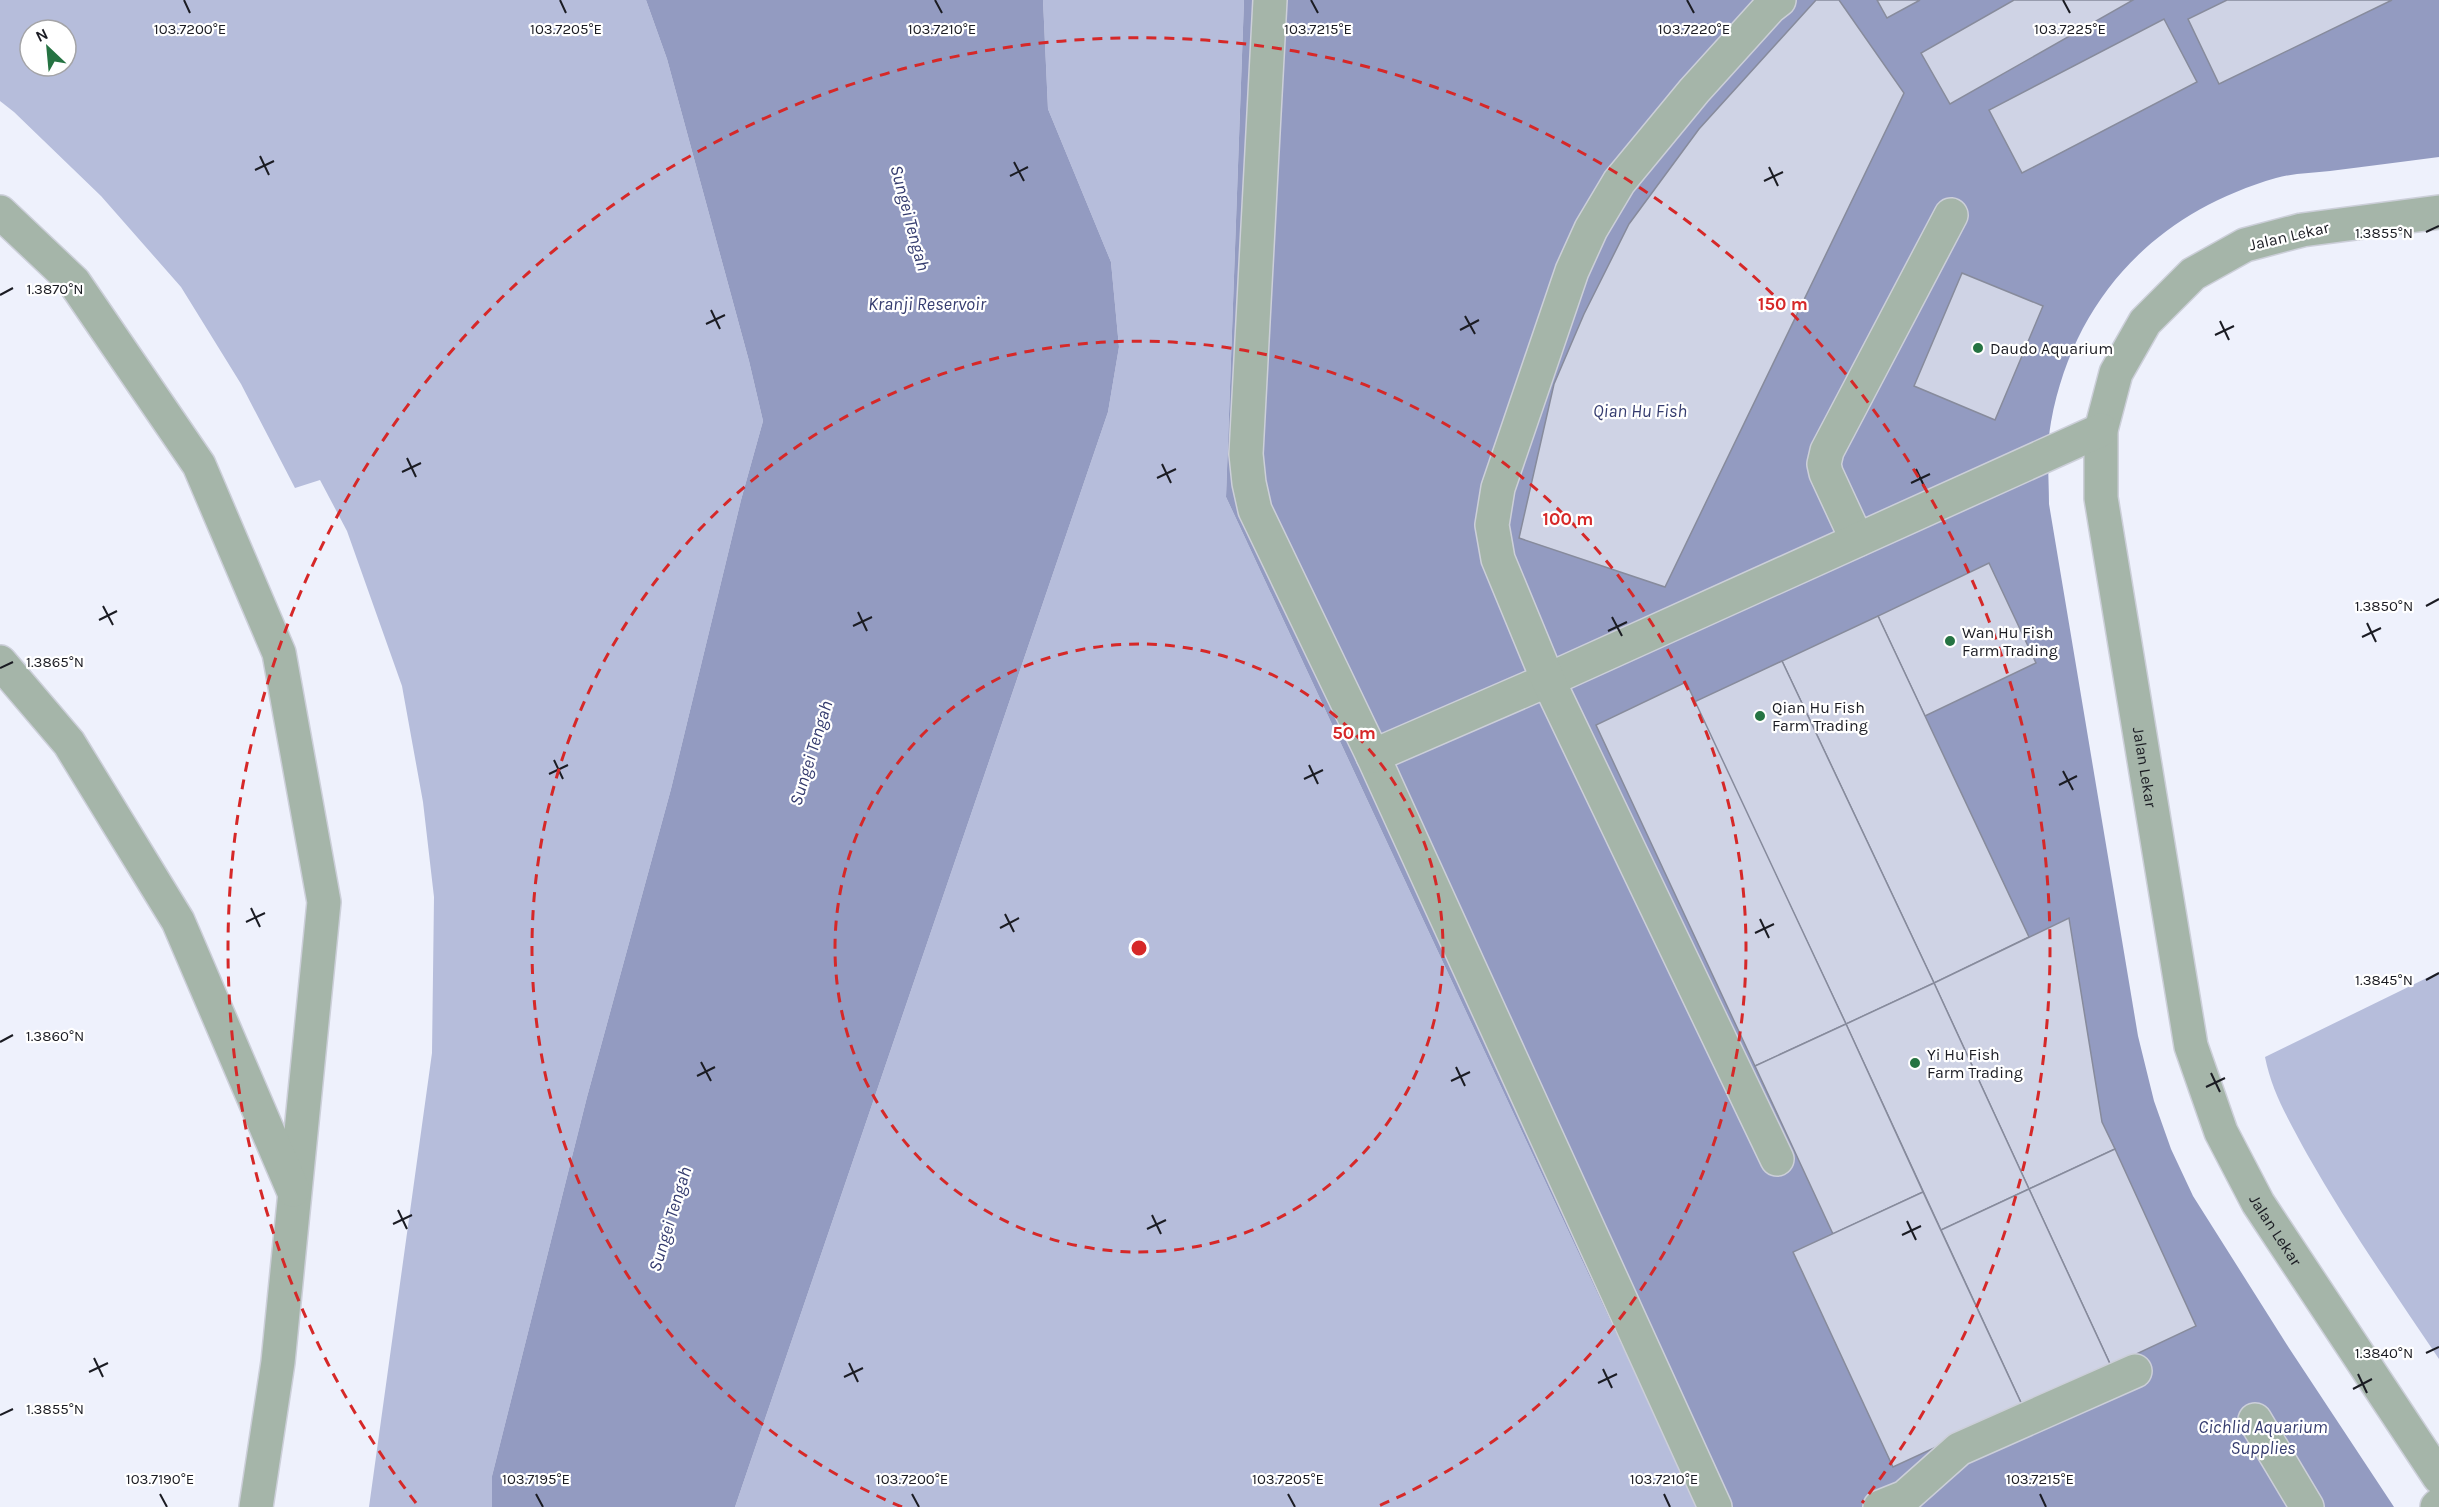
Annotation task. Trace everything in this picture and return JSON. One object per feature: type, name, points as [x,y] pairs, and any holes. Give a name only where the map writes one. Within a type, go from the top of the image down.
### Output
[{"type":"street","points":[[1270,0],[1246,454],[1248,483],[1255,510],[1373,756],[1715,1507]]},
{"type":"street","points":[[1777,1159],[1548,680],[1497,559],[1492,525],[1498,489],[1572,271],[1591,229],[1619,182],[1694,91],[1779,0]]},
{"type":"street","points":[[0,212],[74,282],[199,465],[279,653],[324,902],[278,1362],[256,1507]]},
{"type":"street","name":"Jalan Lekar","points":[[2439,212],[2302,230],[2245,245],[2193,274],[2145,321],[2116,373],[2101,430],[2101,498],[2192,1046],[2222,1132],[2258,1203],[2439,1477]]},
{"type":"street","points":[[1857,540],[1826,473],[1827,451],[1951,215]]},
{"type":"street","points":[[1373,756],[1548,680],[2101,430]]},
{"type":"street","points":[[0,662],[69,743],[178,921],[295,1194]]},
{"type":"street","points":[[1880,1507],[1905,1497],[1959,1449],[2135,1371]]},
{"type":"street","points":[[2255,1420],[2307,1507]]},
{"type":"shaded area","points":[[0,0],[646,0],[667,59],[749,361],[763,421],[741,500],[671,789],[587,1097],[492,1476],[492,1507],[369,1507],[432,1053],[434,897],[423,802],[402,686],[347,531],[320,480],[295,488],[241,384],[181,287],[101,196],[0,101]]},
{"type":"shaded area","points":[[1043,0],[1244,0],[1226,497],[1697,1507],[735,1507],[1108,412],[1119,347],[1111,262],[1048,109]]},
{"type":"shaded area","points":[[2439,972],[2439,1359],[2354,1232],[2307,1154],[2277,1095],[2265,1057]]},
{"type":"water","name":"Kranji Reservoir","points":[[646,0],[1043,0],[1048,109],[1111,262],[1119,347],[1108,412],[735,1507],[492,1507],[492,1476],[587,1097],[671,789],[741,500],[763,421],[749,361],[667,59]]},
{"type":"water","name":"Qian Hu Fish","points":[[1244,0],[2439,0],[2439,157],[2276,178],[2233,193],[2193,213],[2158,238],[2127,267],[2100,300],[2079,336],[2062,377],[2049,432],[2048,453],[2049,504],[2138,1036],[2154,1101],[2171,1149],[2193,1196],[2289,1348],[2394,1507],[1697,1507],[1226,497]]},
{"type":"building","points":[[1816,0],[1839,0],[1904,93],[1665,587],[1519,538],[1554,384],[1584,314],[1629,224],[1699,129]]},
{"type":"building","points":[[1877,0],[1920,0],[1887,18]]},
{"type":"building","points":[[2014,0],[2133,0],[1950,104],[1921,53]]},
{"type":"building","points":[[2227,0],[2392,0],[2219,84],[2188,19]]},
{"type":"building","points":[[2164,19],[2197,82],[2022,173],[1989,110]]},
{"type":"building","points":[[1962,273],[2043,306],[1995,420],[1914,386]]},
{"type":"building","points":[[1989,563],[2036,663],[1925,716],[1878,616]]},
{"type":"building","points":[[1878,616],[2029,937],[1934,983],[1782,661]]},
{"type":"building","points":[[1782,661],[1934,983],[1846,1024],[1694,702]]},
{"type":"building","points":[[1686,682],[1846,1024],[1755,1066],[1596,725]]},
{"type":"building","points":[[2069,918],[2102,1122],[2115,1149],[2029,1189],[1934,983]]},
{"type":"building","points":[[1934,983],[2029,1189],[1941,1230],[1846,1024]]},
{"type":"building","points":[[1846,1024],[1923,1192],[1833,1234],[1755,1066]]},
{"type":"building","points":[[2115,1149],[2196,1326],[2111,1366],[2029,1189]]},
{"type":"building","points":[[2029,1189],[2111,1366],[2023,1407],[1941,1230]]},
{"type":"building","points":[[1923,1192],[2023,1407],[1893,1467],[1793,1252]]},
{"type":"place","name":"Daudo Aquarium","points":[[1978,348]]},
{"type":"place","name":"Wan Hu Fish Farm Trading","points":[[1950,641]]},
{"type":"place","name":"Qian Hu Fish Farm Trading","points":[[1760,716]]},
{"type":"place","name":"Yi Hu Fish Farm Trading","points":[[1915,1063]]},
{"type":"water label","name":"Sungei Tengah","points":[[910,218]]},
{"type":"water label","name":"Sungei Tengah","points":[[811,753]]},
{"type":"water label","name":"Sungei Tengah","points":[[670,1219]]},
{"type":"water label","name":"Cichlid Aquarium Supplies","points":[[2263,1437]]}]
